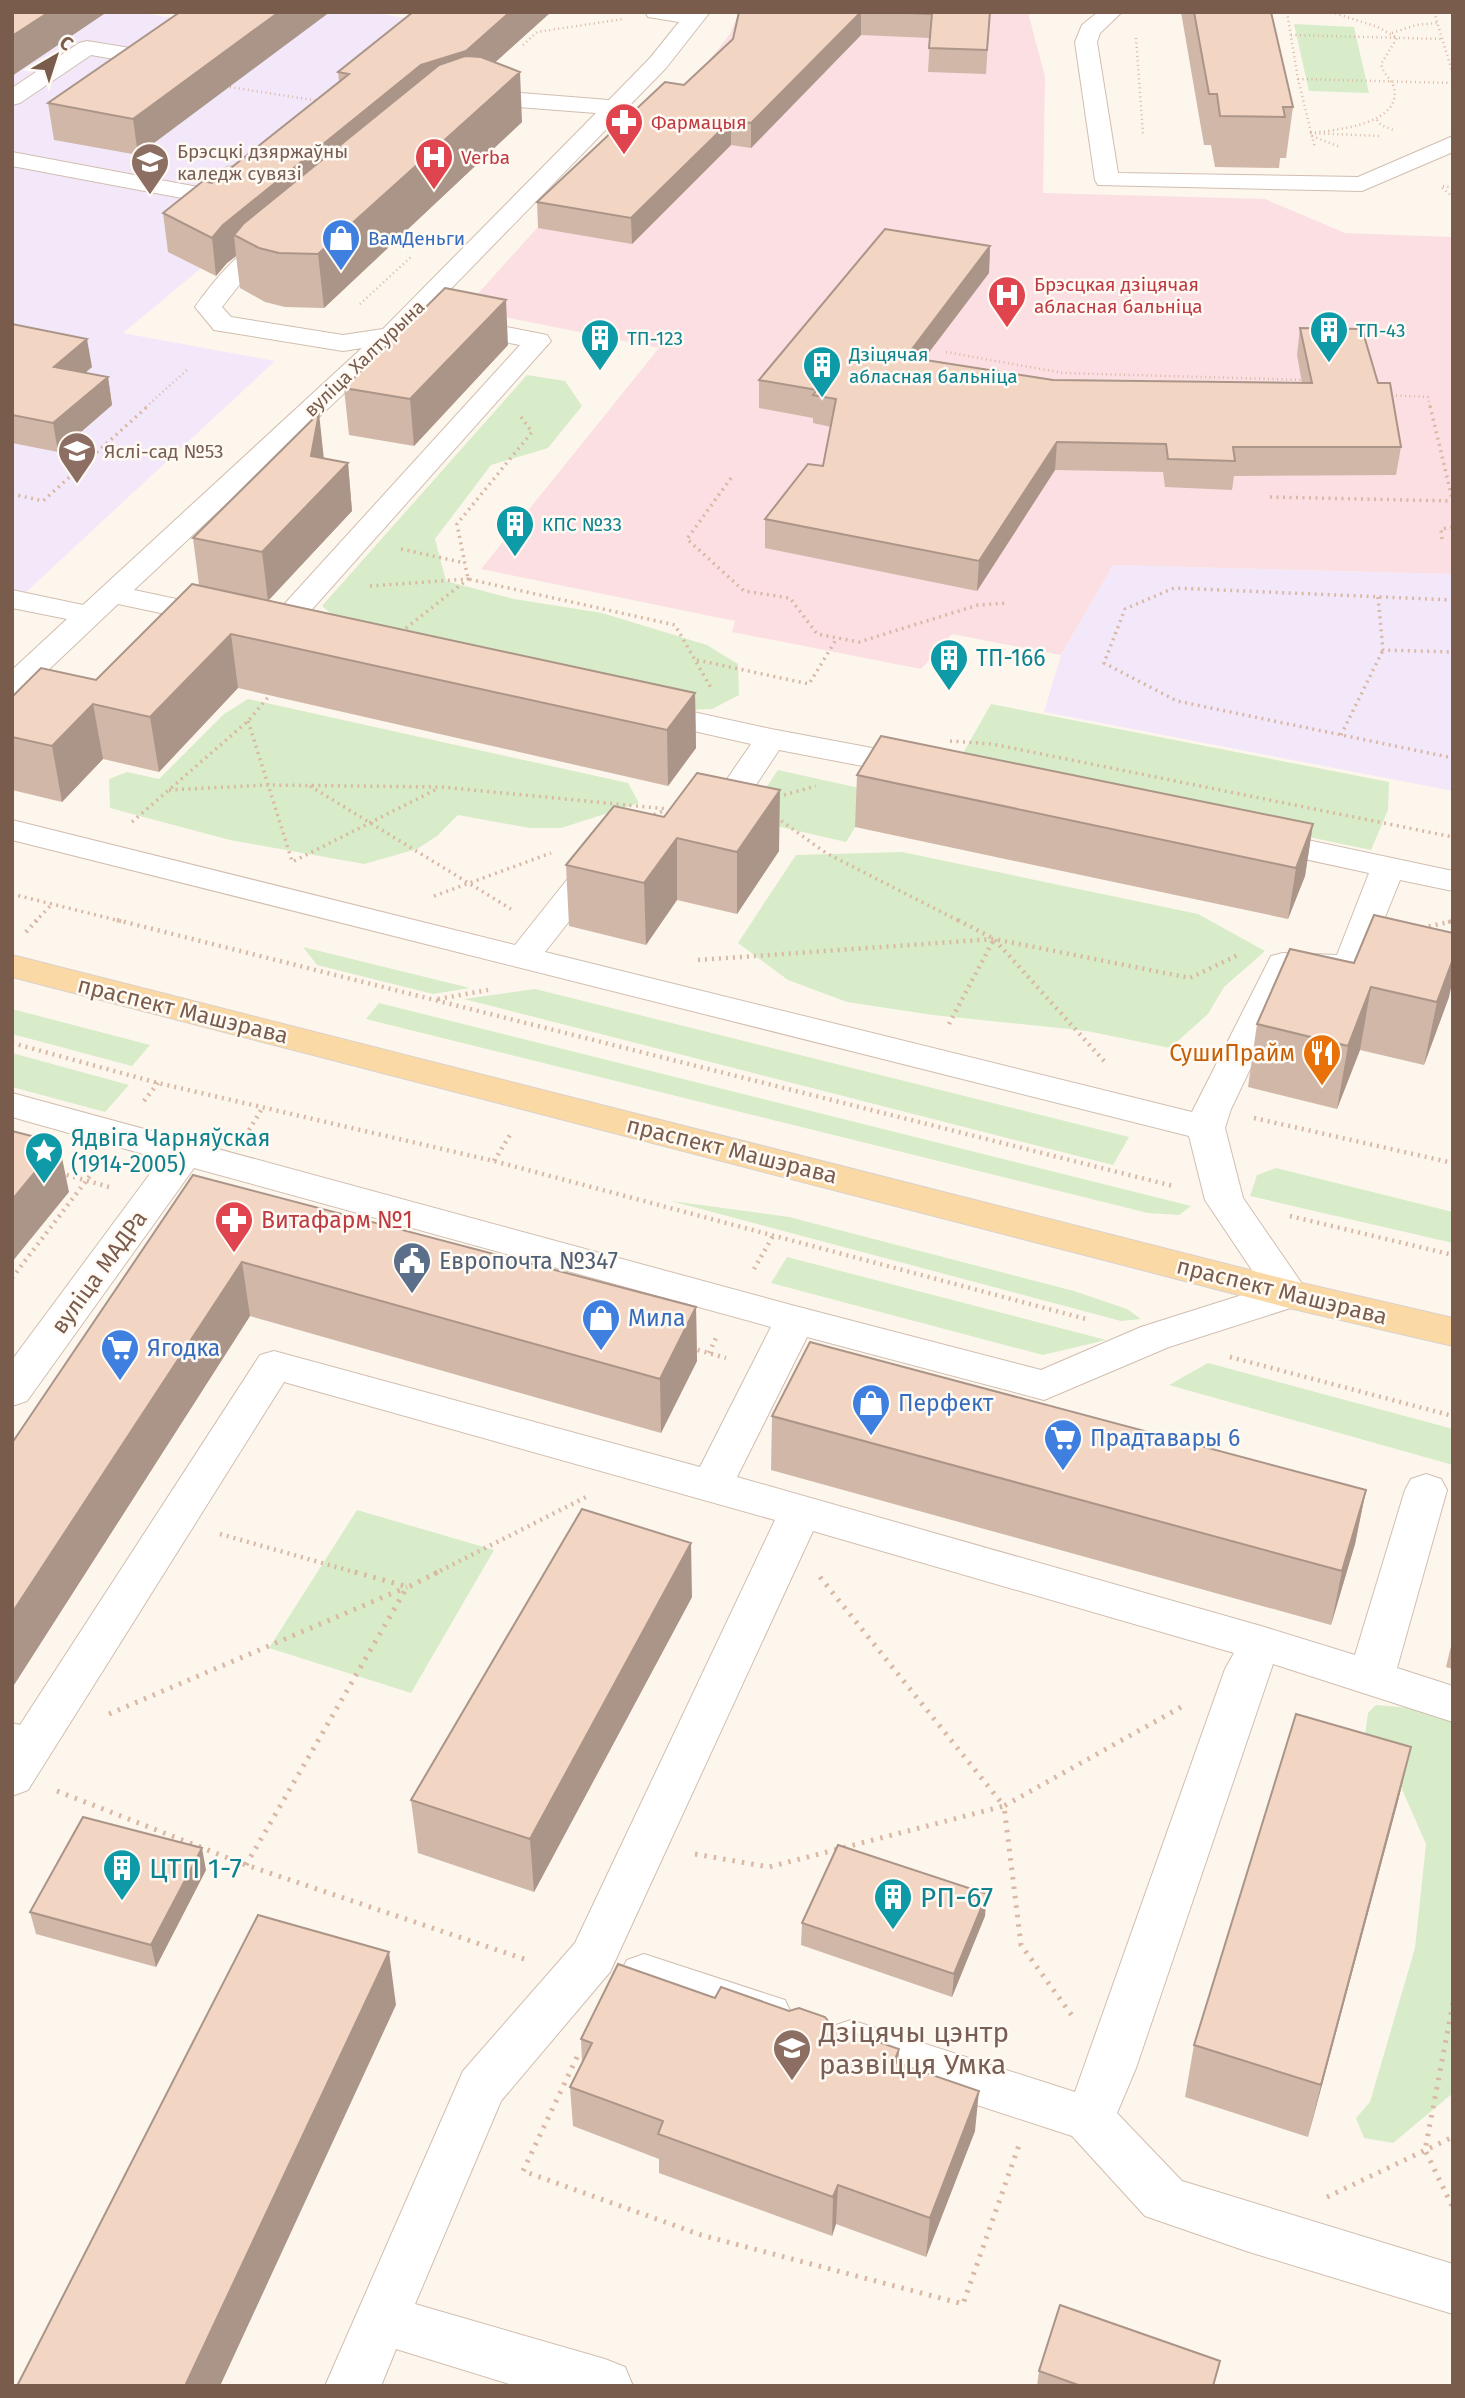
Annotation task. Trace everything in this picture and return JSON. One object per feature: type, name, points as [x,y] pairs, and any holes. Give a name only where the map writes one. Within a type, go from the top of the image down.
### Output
[{"type":"main road","name":"праспект Машэрава","points":[[16,952],[1289,1294],[1453,1332]]},
{"type":"street","points":[[656,12],[697,15]]},
{"type":"street","points":[[1111,12],[1090,30],[1086,42],[1107,180],[1362,184],[1453,143]]},
{"type":"street","name":"вуліца Халтурына","points":[[12,687],[400,326],[658,63],[697,15]]},
{"type":"street","points":[[12,98],[87,48],[149,58]]},
{"type":"street","points":[[444,104],[466,96],[613,107]]},
{"type":"street","points":[[12,159],[202,195],[246,161]]},
{"type":"street","points":[[279,628],[538,341],[400,326],[343,343],[223,324],[208,307],[238,270],[299,219]]},
{"type":"street","points":[[112,594],[310,636]]},
{"type":"street","points":[[12,599],[90,615]]},
{"type":"street","points":[[612,703],[771,739],[954,774]]},
{"type":"street","points":[[672,818],[722,811],[771,739]]},
{"type":"street","points":[[12,830],[534,944],[1206,1128]]},
{"type":"street","points":[[1231,833],[1387,872],[1453,881]]},
{"type":"street","points":[[534,944],[608,851],[631,843]]},
{"type":"street","points":[[12,1105],[795,1320],[1044,1385],[1155,1337],[1289,1294],[1224,1200],[1206,1128],[1212,1109],[1283,964],[1350,966],[1387,872]]},
{"type":"street","name":"вуліца МАДРа","points":[[12,1391],[186,1152]]},
{"type":"street","points":[[711,1487],[795,1320]]},
{"type":"street","points":[[17,1760],[274,1365],[647,1467],[1254,1656],[1371,1679],[1453,1704]]},
{"type":"street","points":[[1371,1679],[1426,1490]]},
{"type":"street","points":[[353,2386],[481,2087],[584,1967],[645,1845],[800,1513]]},
{"type":"street","points":[[1089,2119],[1111,2068],[1254,1656]]},
{"type":"street","points":[[584,1967],[1089,2119],[1164,2199],[1246,2227],[1453,2289]]},
{"type":"street","points":[[380,2319],[605,2386]]},
{"type":"path","points":[[1287,12],[1298,79],[1316,156]]},
{"type":"path","points":[[1331,12],[1356,19],[1397,38]]},
{"type":"path","points":[[1434,12],[1453,74]]},
{"type":"path","points":[[523,45],[537,32],[662,13]]},
{"type":"path","points":[[1391,34],[1416,25],[1437,23]]},
{"type":"path","points":[[1138,33],[1134,43],[1143,134]]},
{"type":"path","points":[[1291,36],[1442,39]]},
{"type":"path","points":[[1311,133],[1377,120],[1386,113],[1393,103],[1394,87],[1381,71],[1380,64],[1397,38]]},
{"type":"path","points":[[1298,79],[1453,83]]},
{"type":"path","points":[[230,87],[323,102]]},
{"type":"path","points":[[1311,133],[1388,137]]},
{"type":"path","points":[[1439,185],[1453,197]]},
{"type":"path","points":[[946,352],[1063,373],[1307,380]]},
{"type":"path","points":[[12,494],[43,501],[189,368]]},
{"type":"path","points":[[468,579],[457,524],[531,432],[498,385]]},
{"type":"path","points":[[1269,497],[1453,501],[1428,397],[1384,395],[1380,388]]},
{"type":"path","points":[[731,478],[687,539],[744,591],[790,598],[817,634],[859,642],[978,605],[1006,603]]},
{"type":"path","points":[[1442,539],[1441,529],[1453,527]]},
{"type":"path","points":[[358,540],[465,563]]},
{"type":"path","points":[[397,635],[468,579]]},
{"type":"path","points":[[313,590],[468,579],[675,625],[736,731]]},
{"type":"path","points":[[1453,600],[1174,588],[1125,609],[1104,663],[1177,701],[1453,758]]},
{"type":"path","points":[[1341,735],[1383,650],[1378,597]]},
{"type":"path","points":[[696,660],[809,684],[837,638]]},
{"type":"path","points":[[1383,650],[1453,652]]},
{"type":"path","points":[[130,824],[248,721],[270,695]]},
{"type":"path","points":[[248,721],[292,862]]},
{"type":"path","points":[[938,740],[992,744],[1453,837]]},
{"type":"path","points":[[169,790],[266,785],[442,787],[672,818]]},
{"type":"path","points":[[309,786],[372,822],[534,944]]},
{"type":"path","points":[[282,867],[442,787]]},
{"type":"path","points":[[732,797],[756,803],[827,853],[994,939],[1109,1066]]},
{"type":"path","points":[[1387,872],[1432,935]]},
{"type":"path","points":[[12,894],[1224,1200],[1453,1255]]},
{"type":"path","points":[[16,952],[51,904]]},
{"type":"path","points":[[1361,938],[1453,921]]},
{"type":"path","points":[[946,1028],[994,939]]},
{"type":"path","points":[[690,961],[994,939],[1190,978],[1250,949]]},
{"type":"path","points":[[12,1044],[158,1083],[494,1161],[1453,1416]]},
{"type":"path","points":[[12,1278],[88,1181],[119,1133],[158,1083]]},
{"type":"path","points":[[106,1715],[408,1587],[647,1467]]},
{"type":"path","points":[[800,1513],[813,1568],[1004,1806],[1021,1945],[1111,2068]]},
{"type":"path","points":[[175,1521],[408,1587]]},
{"type":"path","points":[[246,1865],[408,1587]]},
{"type":"path","points":[[645,1845],[769,1867],[1004,1806],[1254,1656]]},
{"type":"path","points":[[17,1760],[246,1865],[584,1967]]},
{"type":"path","points":[[1453,2003],[1425,2150],[1453,2208]]},
{"type":"path","points":[[580,2051],[523,2171],[701,2235],[963,2304],[1034,2101]]},
{"type":"path","points":[[1322,2200],[1453,2137]]},
{"type":"shaded area","name":"Брэсцкі дзяржаўны каледж сувязі","points":[[54,12],[137,12],[215,25],[233,12],[368,12],[487,31],[123,333],[275,361],[25,593],[12,590],[12,33]]},
{"type":"shaded area","name":"Брэсцкая дзіцячая абласная бальніца","points":[[739,12],[1028,12],[1045,77],[1043,193],[1265,199],[1345,233],[1452,237],[1453,574],[1113,565],[1061,655],[952,634],[921,669],[732,632],[735,621],[481,569],[659,348],[464,309],[538,227],[700,72],[730,34]]},
{"type":"shaded area","points":[[1113,565],[1453,574],[1453,791],[1044,712],[1061,655]]},
{"type":"green space","points":[[1294,24],[1354,27],[1369,93],[1309,91]]},
{"type":"green space","points":[[527,375],[565,381],[582,406],[548,448],[491,465],[435,539],[446,581],[514,599],[602,613],[707,645],[738,664],[739,695],[712,709],[682,710],[351,630],[322,606]]},
{"type":"green space","points":[[248,699],[628,783],[639,803],[561,828],[530,828],[458,815],[437,836],[417,849],[364,864],[230,840],[110,808],[109,779],[127,772],[159,779],[224,714]]},
{"type":"green space","points":[[991,704],[1389,782],[1388,810],[1371,850],[957,764]]},
{"type":"green space","points":[[778,770],[877,792],[846,842],[745,819]]},
{"type":"green space","points":[[902,852],[1198,914],[1265,951],[1224,987],[1208,1014],[1170,1048],[1087,1031],[933,1015],[847,1002],[788,980],[738,943],[796,855]]},
{"type":"green space","points":[[303,947],[470,988],[433,994],[317,965]]},
{"type":"green space","points":[[535,989],[1129,1137],[1113,1165],[464,999]]},
{"type":"green space","points":[[379,1003],[1191,1206],[1179,1215],[1148,1213],[366,1019]]},
{"type":"green space","points":[[12,1009],[150,1045],[132,1066],[12,1034]]},
{"type":"green space","points":[[12,1053],[129,1085],[105,1112],[12,1087]]},
{"type":"green space","points":[[1276,1168],[1453,1212],[1453,1243],[1250,1196],[1257,1175]]},
{"type":"green space","points":[[671,1201],[789,1217],[1074,1291],[1127,1309],[1141,1319],[1121,1321]]},
{"type":"green space","points":[[787,1257],[1106,1340],[1043,1355],[771,1283]]},
{"type":"green space","points":[[1208,1363],[1453,1429],[1453,1465],[1169,1385]]},
{"type":"green space","points":[[357,1510],[494,1550],[411,1693],[269,1648]]},
{"type":"green space","points":[[1376,1705],[1433,1710],[1453,1716],[1453,2093],[1393,2143],[1364,2138],[1356,2118],[1370,2102],[1415,1948],[1426,1844],[1397,1778],[1364,1742],[1368,1713]]},
{"type":"building","points":[[12,12],[49,12],[12,36]]},
{"type":"building","points":[[180,12],[279,12],[133,119],[48,103]]},
{"type":"building","points":[[413,12],[510,12],[466,51],[421,65],[223,225],[212,238],[163,213],[203,181],[212,183],[349,74],[338,72]]},
{"type":"building","points":[[739,12],[861,12],[751,123],[731,120],[631,218],[537,202],[665,82],[684,85],[733,39]]},
{"type":"building","points":[[886,12],[990,12],[987,50],[929,48],[932,14]]},
{"type":"building","points":[[1194,12],[1271,12],[1293,107],[1283,107],[1285,117],[1220,116],[1217,94],[1209,94]]},
{"type":"building","points":[[465,56],[481,57],[520,72],[318,254],[279,253],[259,248],[234,235],[243,224],[439,65]]},
{"type":"building","name":"Дзіцячая абласная бальніца","points":[[885,229],[990,246],[906,357],[1053,380],[1312,383],[1300,328],[1362,329],[1378,383],[1390,383],[1401,447],[1233,447],[1235,461],[1168,459],[1166,444],[1057,442],[979,561],[765,519],[808,464],[823,466],[836,399],[813,395],[817,390],[759,380]]},
{"type":"building","points":[[445,288],[506,300],[410,399],[344,388]]},
{"type":"building","points":[[12,324],[87,339],[54,367],[108,377],[53,423],[12,415]]},
{"type":"building","points":[[319,413],[311,456],[348,463],[262,552],[193,538]]},
{"type":"building","points":[[192,584],[695,693],[667,730],[231,634],[150,717],[93,704],[52,746],[12,737],[12,697],[41,668],[96,680]]},
{"type":"building","points":[[881,736],[1313,824],[1296,868],[857,775]]},
{"type":"building","points":[[697,773],[780,790],[737,852],[677,838],[644,883],[566,865],[614,806],[664,817]]},
{"type":"building","points":[[1374,915],[1453,933],[1453,959],[1437,1002],[1371,987],[1348,1046],[1257,1024],[1290,949],[1354,963]]},
{"type":"building","points":[[12,1131],[59,1143],[12,1200]]},
{"type":"building","points":[[193,1175],[696,1307],[660,1379],[242,1262],[12,1613],[12,1443]]},
{"type":"building","points":[[810,1342],[1366,1490],[1342,1571],[772,1416]]},
{"type":"building","points":[[582,1509],[691,1543],[530,1839],[411,1800]]},
{"type":"building","points":[[1296,1714],[1411,1747],[1321,2085],[1194,2045]]},
{"type":"building","name":"ЦТП 1-7","points":[[83,1817],[202,1848],[151,1945],[30,1912]]},
{"type":"building","name":"РП-67","points":[[838,1845],[987,1894],[954,1974],[802,1923]]},
{"type":"building","points":[[258,1915],[389,1952],[185,2386],[17,2386]]},
{"type":"building","points":[[618,1964],[715,1998],[721,1987],[789,2011],[799,2008],[825,2017],[832,2026],[899,2049],[894,2062],[979,2091],[930,2218],[838,2185],[833,2197],[658,2134],[663,2121],[570,2087],[592,2043],[581,2039]]},
{"type":"building","points":[[1060,2305],[1220,2361],[1213,2386],[1081,2386],[1039,2371]]},
{"type":"place","name":"Фармацыя","points":[[624,156]]},
{"type":"place","name":"Verba","points":[[434,191]]},
{"type":"place","name":"Брэсцкі дзяржаўны каледж сувязі","points":[[150,196]]},
{"type":"place","name":"ВамДеньги","points":[[341,272]]},
{"type":"place","name":"Брэсцкая дзіцячая абласная бальніца","points":[[1007,329]]},
{"type":"place","name":"ТП-43","points":[[1329,364]]},
{"type":"place","name":"ТП-123","points":[[600,372]]},
{"type":"place","name":"Дзіцячая абласная бальніца","points":[[822,399]]},
{"type":"place","name":"Яслі-сад №53","points":[[77,485]]},
{"type":"place","name":"КПС №33","points":[[515,558]]},
{"type":"place","name":"ТП-166","points":[[949,692]]},
{"type":"place","name":"СушиПрайм","points":[[1322,1087]]},
{"type":"place","name":"Ядвіга Чарняўская (1914-2005)","points":[[44,1185]]},
{"type":"place","name":"Витафарм №1","points":[[234,1254]]},
{"type":"place","name":"Европочта №347","points":[[412,1295]]},
{"type":"place","name":"Мила","points":[[601,1352]]},
{"type":"place","name":"Ягодка","points":[[120,1382]]},
{"type":"place","name":"Перфект","points":[[871,1437]]},
{"type":"place","name":"Прадтавары 6","points":[[1063,1472]]},
{"type":"place","name":"ЦТП 1-7","points":[[122,1902]]},
{"type":"place","name":"РП-67","points":[[893,1931]]},
{"type":"place","name":"Дзіцячы цэнтр развіцця Умка","points":[[792,2082]]}]
